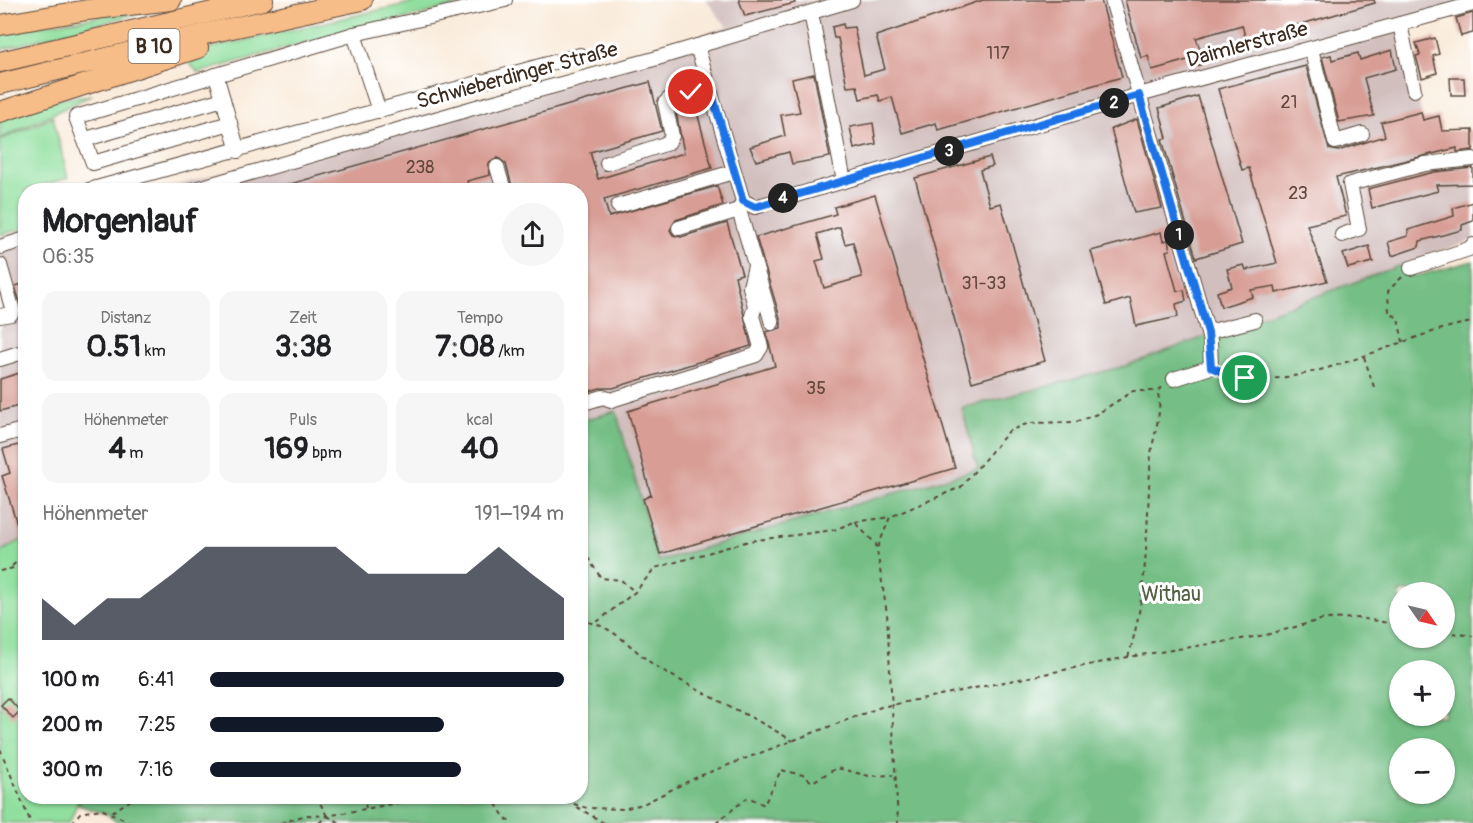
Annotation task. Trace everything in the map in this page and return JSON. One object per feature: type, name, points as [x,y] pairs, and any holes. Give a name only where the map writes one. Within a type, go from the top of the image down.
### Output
[{"type":"highway","name":"B 10","points":[[0,25],[87,10],[171,0]]},
{"type":"highway","name":"B 10","points":[[0,62],[263,0]]},
{"type":"highway","name":"B 10","points":[[0,84],[362,0]]},
{"type":"highway","name":"B 10","points":[[0,112],[125,70],[276,28],[308,12]]},
{"type":"street","points":[[223,99],[82,140],[76,117],[354,34],[505,0]]},
{"type":"street","name":"Schwieberdinger Straße","points":[[232,183],[388,133],[852,0]]},
{"type":"street","points":[[1112,0],[1208,332],[1211,367],[1174,378]]},
{"type":"street","name":"Daimlerstraße","points":[[679,228],[741,206],[755,207],[1139,95],[1473,4]]},
{"type":"street","points":[[811,13],[844,181]]},
{"type":"street","points":[[1400,24],[1414,90]]},
{"type":"street","points":[[354,34],[388,133]]},
{"type":"street","points":[[698,46],[772,323]]},
{"type":"street","points":[[1311,49],[1335,142],[1362,134]]},
{"type":"street","points":[[145,183],[238,151],[580,55]]},
{"type":"street","points":[[216,75],[238,151]]},
{"type":"street","points":[[507,75],[513,98]]},
{"type":"street","points":[[607,163],[668,143],[672,136],[665,103],[669,99],[710,87]]},
{"type":"street","points":[[86,138],[93,162],[230,123]]},
{"type":"street","points":[[1342,235],[1359,229],[1350,184],[1425,164],[1473,159]]},
{"type":"street","points":[[497,167],[502,183]]},
{"type":"street","points":[[618,206],[733,172]]},
{"type":"street","points":[[114,183],[129,179],[139,183]]},
{"type":"street","points":[[0,247],[18,244]]},
{"type":"street","points":[[1411,268],[1469,249],[1473,245]]},
{"type":"street","points":[[0,265],[13,311],[11,314],[0,316]]},
{"type":"street","points":[[588,402],[603,398],[611,400],[756,355],[761,347],[752,316],[755,306],[750,287],[755,266]]},
{"type":"street","points":[[1208,332],[1255,320]]},
{"type":"street","points":[[0,359],[18,353]]},
{"type":"street","points":[[0,436],[18,431]]},
{"type":"path","points":[[1403,342],[1398,318],[1389,312],[1388,291],[1411,268]]},
{"type":"path","points":[[1211,367],[1234,377],[1257,379],[1310,371],[1364,357],[1441,328],[1473,322]]},
{"type":"path","points":[[1364,357],[1375,390]]},
{"type":"path","points":[[597,622],[634,592],[655,568],[749,541],[834,530],[854,522],[890,518],[962,487],[1009,431],[1029,423],[1076,422],[1097,414],[1133,391],[1157,391]]},
{"type":"path","points":[[1128,657],[1146,564],[1151,455],[1159,396]]},
{"type":"path","points":[[877,550],[890,518]]},
{"type":"path","points":[[854,522],[876,544],[887,614],[890,706],[898,823]]},
{"type":"path","points":[[588,558],[601,578],[621,580],[634,592]]},
{"type":"path","points":[[10,568],[18,561]]},
{"type":"path","points":[[0,571],[18,566]]},
{"type":"path","points":[[574,805],[606,809],[643,804],[697,777],[880,707],[1128,657],[1266,635],[1324,620],[1359,618],[1389,623]]},
{"type":"path","points":[[588,621],[597,622],[659,669],[747,713],[793,741]]},
{"type":"path","points":[[1455,634],[1473,636]]},
{"type":"path","points":[[0,749],[18,792]]},
{"type":"path","points":[[716,823],[748,797],[764,805],[781,770],[803,775],[812,782],[837,768],[869,776],[894,775]]},
{"type":"path","points":[[23,804],[31,823]]},
{"type":"path","points":[[112,812],[124,804]]},
{"type":"path","points":[[320,804],[327,816],[341,823]]},
{"type":"path","points":[[365,804],[366,808]]},
{"type":"path","points":[[281,823],[306,815],[327,816],[389,804]]},
{"type":"path","points":[[497,804],[511,823]]},
{"type":"path","points":[[571,804],[604,823]]},
{"type":"path","points":[[72,823],[80,813],[86,810],[101,809],[132,823]]},
{"type":"path","points":[[319,823],[327,816]]},
{"type":"path","points":[[147,823],[168,823]]},
{"type":"shaded area","points":[[706,0],[1473,0],[1401,24],[1432,161],[1473,159],[1473,240],[1125,366],[963,408],[978,469],[658,561],[616,411],[588,419],[588,183],[185,183],[727,27]]},
{"type":"shaded area","points":[[18,233],[18,542],[0,552],[0,238]]},
{"type":"green space","points":[[424,0],[479,0],[275,51],[198,73],[186,59],[197,51]]},
{"type":"green space","points":[[158,8],[0,50],[0,36],[28,27]]},
{"type":"green space","points":[[92,95],[0,139],[0,121],[50,100]]},
{"type":"green space","points":[[53,117],[68,178],[50,183],[18,183],[18,230],[0,235],[0,140]]},
{"type":"green space","name":"Withau","points":[[1473,261],[1473,823],[118,823],[106,814],[78,805],[588,804],[588,419],[616,411],[658,561],[978,469],[962,408],[1125,366],[1404,264],[1416,276]]},
{"type":"green space","points":[[18,542],[18,804],[77,804],[69,823],[0,823],[0,552]]},
{"type":"building","points":[[739,0],[794,0],[795,3],[745,16]]},
{"type":"building","points":[[983,0],[1101,0],[1122,77],[938,130],[936,123],[902,133],[892,97],[880,101],[878,95],[860,99],[857,86],[847,87],[838,38],[834,38],[832,27],[843,24],[844,28],[854,27],[864,75],[885,69],[876,36]]},
{"type":"building","points":[[1125,0],[1374,0],[1375,3],[1246,40],[1242,25],[1196,38],[1205,63],[1194,67],[1191,59],[1152,70],[1148,56],[1141,58]]},
{"type":"building","points":[[1473,13],[1473,33],[1461,36],[1456,18]]},
{"type":"building","points":[[1435,38],[1439,54],[1433,56],[1437,73],[1422,78],[1416,56],[1420,55],[1416,43]]},
{"type":"building","points":[[1392,50],[1396,69],[1364,78],[1374,116],[1339,122],[1322,57],[1331,55],[1332,60],[1358,53],[1360,60]]},
{"type":"building","points":[[1306,66],[1329,149],[1338,151],[1385,136],[1381,122],[1421,112],[1423,120],[1439,116],[1442,131],[1473,130],[1473,150],[1457,152],[1457,148],[1336,177],[1346,216],[1307,225],[1327,281],[1276,293],[1275,286],[1251,290],[1253,297],[1221,307],[1217,292],[1232,287],[1227,269],[1244,265],[1246,270],[1277,263],[1249,168],[1242,170],[1218,89]]},
{"type":"building","points":[[814,74],[830,157],[792,164],[789,152],[756,161],[750,147],[785,136],[781,115],[800,112],[792,79]]},
{"type":"building","points":[[1450,78],[1464,78],[1465,95],[1451,95]]},
{"type":"building","points":[[650,82],[662,131],[590,152],[598,179],[684,153],[675,107],[694,101],[712,168],[604,199],[609,217],[717,186],[723,205],[676,220],[670,230],[673,235],[681,237],[727,223],[742,274],[735,276],[751,346],[613,388],[600,388],[588,392],[588,183],[511,183],[506,164],[498,158],[488,164],[490,175],[467,181],[467,183],[294,183]]},
{"type":"building","points":[[1198,96],[1242,244],[1196,258],[1162,139],[1167,138],[1159,108]]},
{"type":"building","points":[[1137,119],[1162,208],[1134,213],[1111,129]]},
{"type":"building","points":[[873,123],[876,144],[854,149],[850,127]]},
{"type":"building","points":[[990,157],[993,166],[980,170],[990,206],[1001,203],[1045,361],[972,382],[915,178]]},
{"type":"building","points":[[1473,168],[1473,184],[1436,185],[1438,191],[1372,208],[1368,189],[1434,172]]},
{"type":"building","points":[[875,195],[955,468],[660,554],[643,499],[651,495],[628,411],[775,366],[766,332],[781,328],[781,321],[756,237],[836,214],[834,207]],"holes":[[[840,227],[845,244],[853,242],[862,277],[824,288],[816,261],[824,259],[817,234]]]},
{"type":"building","points":[[1473,202],[1473,221],[1462,225],[1462,230],[1420,241],[1419,247],[1392,256],[1388,242],[1408,236],[1408,230],[1454,216],[1453,208]]},
{"type":"building","points":[[1161,232],[1163,241],[1168,240],[1170,250],[1166,251],[1177,291],[1184,290],[1186,301],[1176,304],[1178,317],[1136,326],[1130,298],[1106,305],[1091,251]]},
{"type":"building","points":[[1369,246],[1373,262],[1348,268],[1343,254]]},
{"type":"building","points":[[18,373],[18,406],[0,411],[0,379]]},
{"type":"building","points":[[18,445],[18,527],[2,476],[10,473],[3,449]]},
{"type":"building","points":[[8,698],[18,709],[18,713],[13,718],[1,705]]},
{"type":"route","points":[[691,92],[710,87],[743,201],[755,207],[1139,95],[1208,332],[1211,367],[1234,377],[1245,378]]}]
